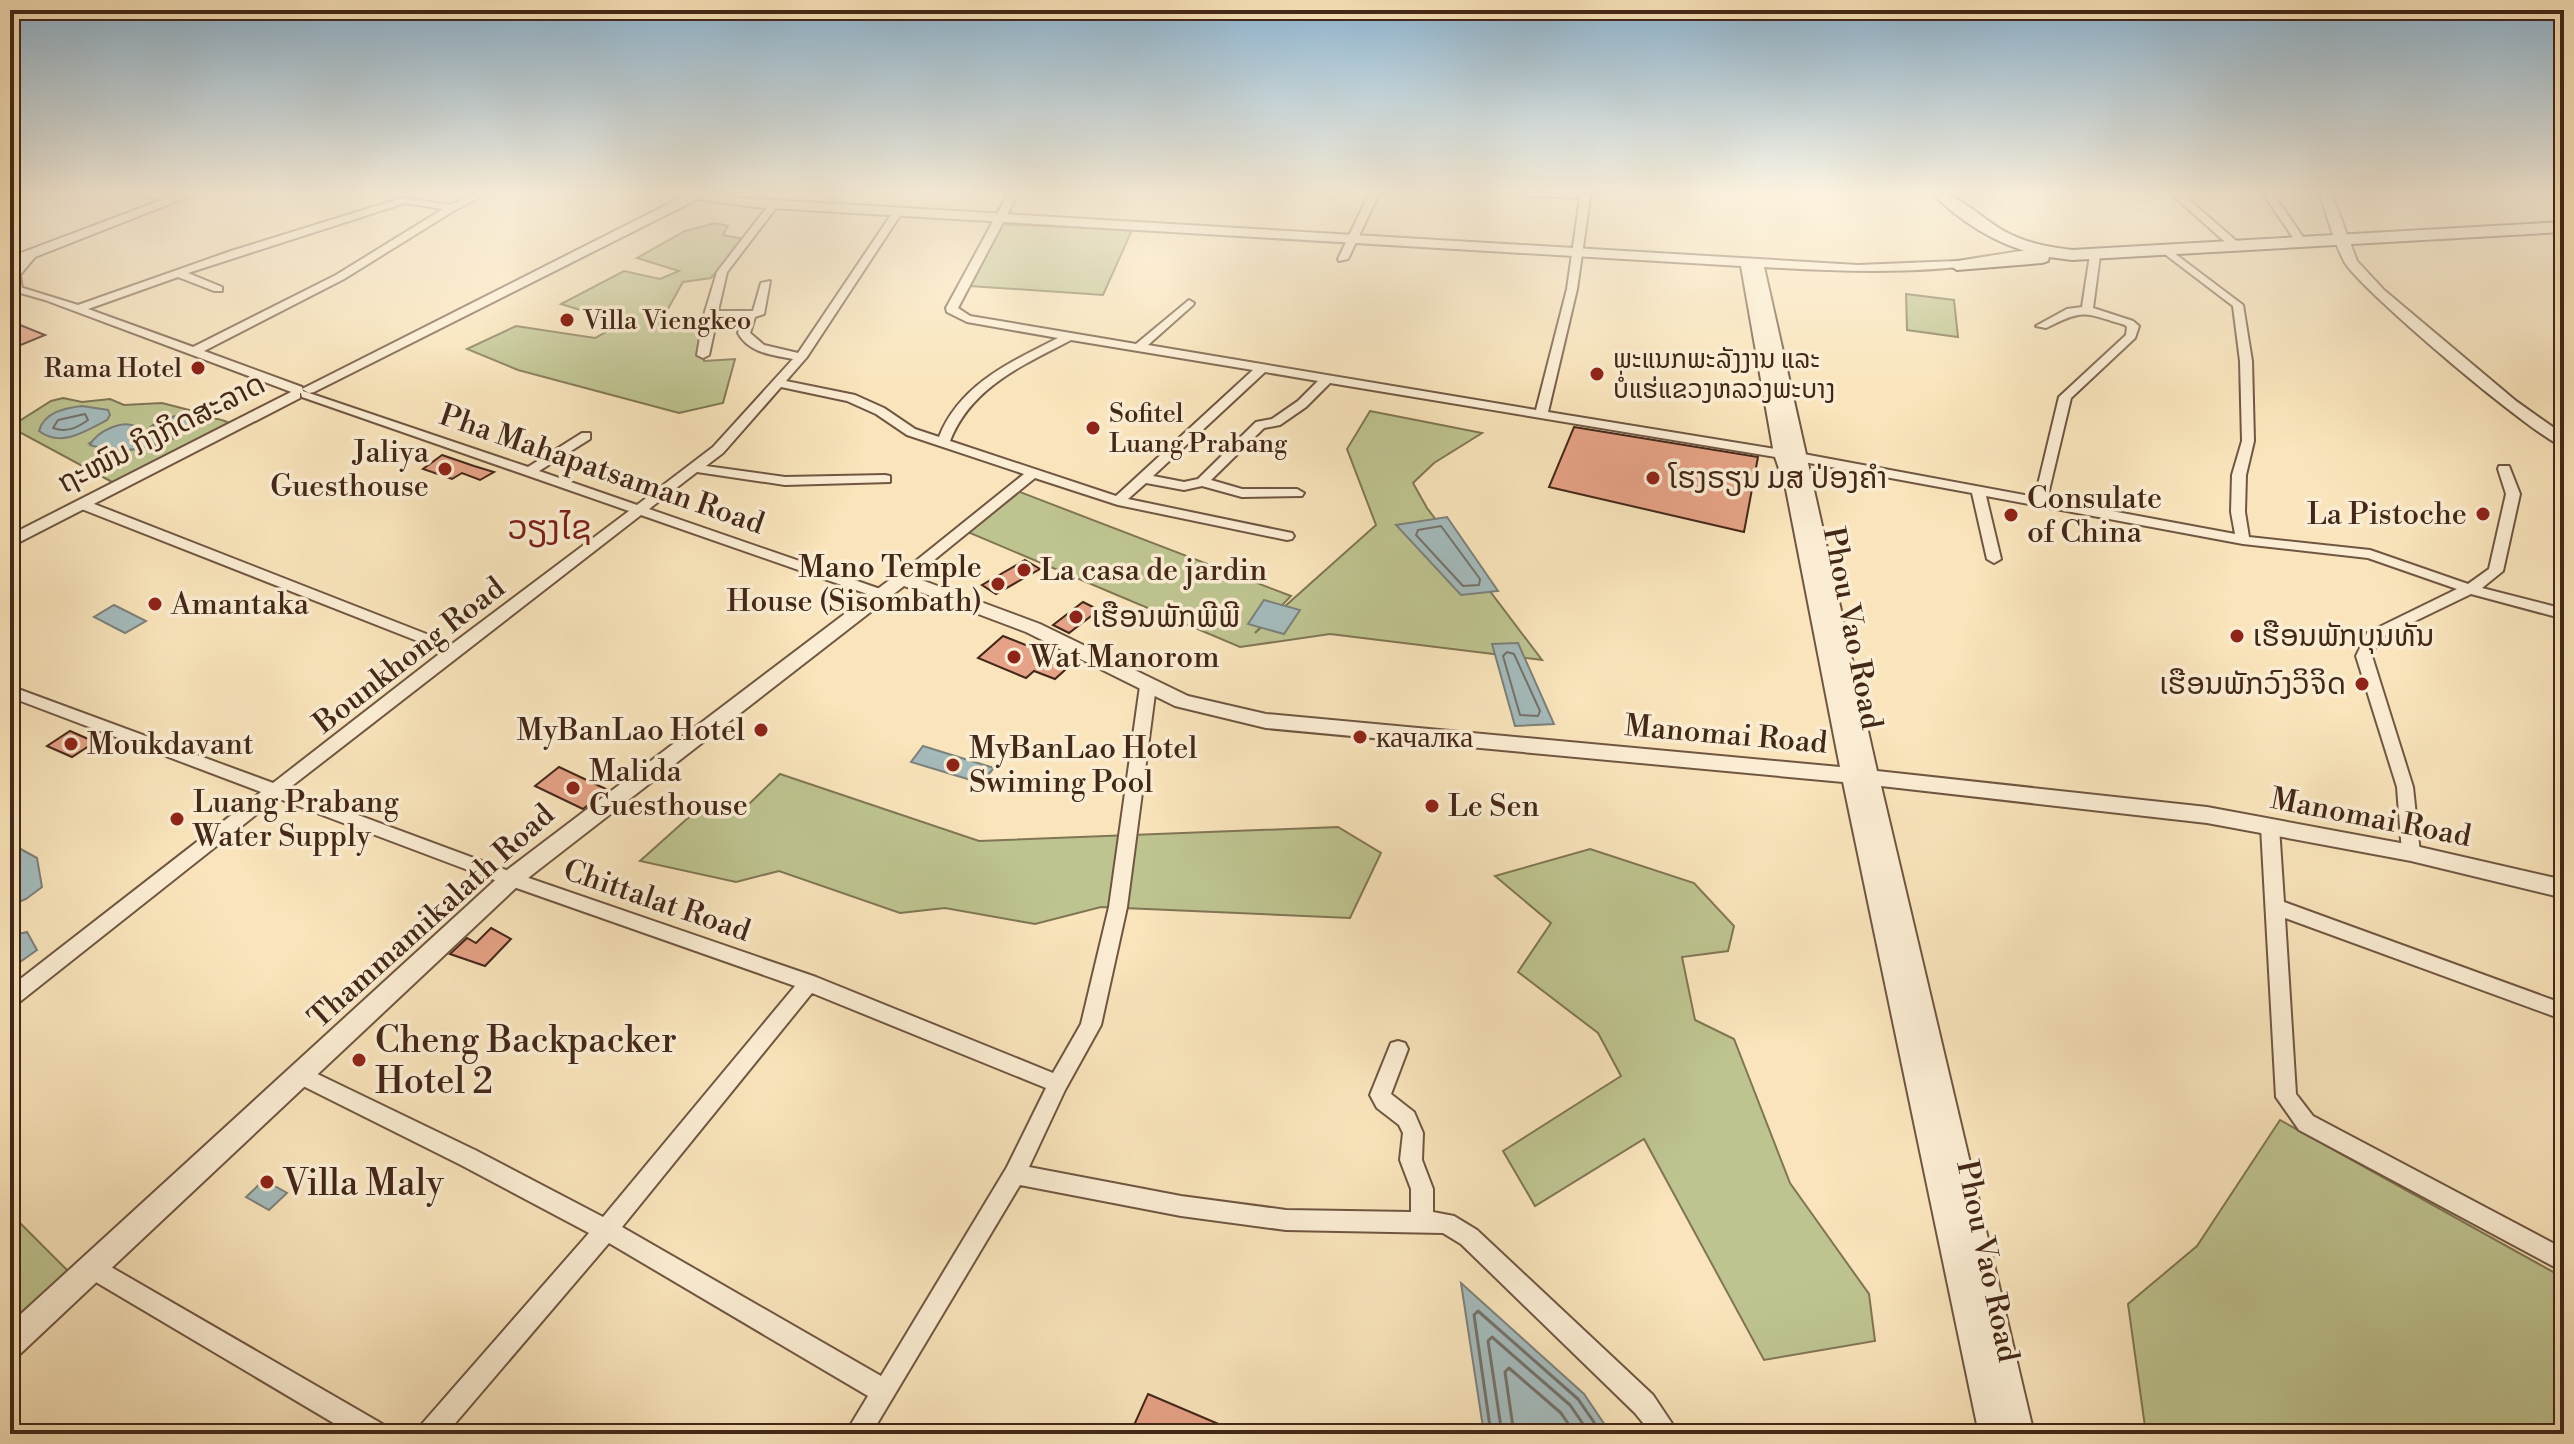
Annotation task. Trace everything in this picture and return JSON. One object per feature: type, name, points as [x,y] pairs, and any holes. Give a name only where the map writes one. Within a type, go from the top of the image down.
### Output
[{"type":"main road","points":[[1957,265],[2022,259]]},
{"type":"street","points":[[13,286],[14,272],[29,259]]},
{"type":"street","points":[[77,309],[220,259]]},
{"type":"street","points":[[193,352],[369,259]]},
{"type":"street","name":"ຖະໜົນ ກິງກິດສະລາດ","points":[[10,542],[563,259]]},
{"type":"street","points":[[703,355],[722,272],[732,259]]},
{"type":"street","name":"Bounkhong Road","points":[[10,998],[277,792],[454,650],[718,450],[747,415],[781,383],[866,259]]},
{"type":"street","points":[[977,259],[954,303],[953,312],[967,319],[1790,456],[2243,540],[2370,554],[2470,589],[2564,614]]},
{"type":"street","points":[[1541,415],[1577,259]]},
{"type":"street","points":[[1716,259],[1858,269],[1957,265],[1984,259]]},
{"type":"street","points":[[1957,265],[1982,259]]},
{"type":"street","points":[[2087,310],[2094,259]]},
{"type":"street","points":[[2178,259],[2238,305],[2246,361],[2248,428],[2248,441],[2239,475],[2238,512],[2243,540]]},
{"type":"street","points":[[2350,259],[2379,293],[2511,404],[2564,442]]},
{"type":"street","name":"Phou Vao Road","points":[[1754,262],[1759,269],[1794,489],[2019,1434]]},
{"type":"street","points":[[178,273],[218,289]]},
{"type":"street","points":[[710,315],[760,312],[766,283]]},
{"type":"street","name":"Pha Mahapatsaman Road","points":[[13,286],[302,392],[881,594]]},
{"type":"street","points":[[1138,348],[1189,303]]},
{"type":"street","points":[[2040,502],[2065,397],[2131,336],[2133,326],[2087,310],[2071,311],[2042,326]]},
{"type":"street","points":[[747,313],[750,315],[744,333],[747,341],[760,348],[801,357]]},
{"type":"street","points":[[943,443],[949,422],[970,396],[1003,370],[1068,337]]},
{"type":"street","points":[[1118,501],[1262,368]]},
{"type":"street","points":[[1202,482],[1260,425],[1276,422],[1302,404],[1326,380]]},
{"type":"street","points":[[781,383],[851,398],[880,411],[911,432],[1118,501],[1287,536]]},
{"type":"street","points":[[530,471],[586,436]]},
{"type":"street","points":[[695,468],[785,481],[885,479]]},
{"type":"street","points":[[2411,853],[2405,787],[2364,656],[2372,636],[2470,589],[2496,571],[2513,494],[2504,469]]},
{"type":"street","name":"Thammamikalath Road","points":[[10,1344],[511,879],[902,579],[1032,474]]},
{"type":"street","points":[[1142,478],[1184,486],[1202,482],[1242,493],[1297,493]]},
{"type":"street","points":[[1978,491],[1994,559]]},
{"type":"street","points":[[84,505],[454,650]]},
{"type":"street","name":"Manomai Road","points":[[902,579],[1033,628],[1182,701],[1266,721],[1860,776],[2207,815],[2411,853],[2564,889]]},
{"type":"street","points":[[857,1434],[1015,1174],[1058,1084],[1091,1025],[1118,907],[1148,686]]},
{"type":"street","name":"Chittalat Road","points":[[10,691],[511,879],[809,983],[1058,1084]]},
{"type":"street","name":"Phou Vao Road","points":[[1860,776],[1994,1434]]},
{"type":"street","points":[[2270,827],[2286,1097],[2306,1123],[2564,1261]]},
{"type":"street","points":[[2276,907],[2564,1012]]},
{"type":"street","points":[[430,1434],[606,1230],[809,983]]},
{"type":"street","points":[[1398,1049],[1380,1095],[1384,1102],[1407,1119],[1413,1133],[1411,1160],[1422,1189],[1422,1221]]},
{"type":"street","points":[[300,1075],[606,1230],[885,1392]]},
{"type":"street","points":[[1015,1174],[1181,1206],[1286,1220],[1446,1223],[1469,1237],[1644,1404],[1667,1434]]},
{"type":"street","points":[[92,1267],[375,1434]]},
{"type":"green space","points":[[641,259],[727,259],[711,278],[683,282],[660,323],[703,320],[704,361],[735,359],[723,403],[679,413],[518,370],[467,349],[516,326],[595,338],[622,323],[561,304],[624,271],[660,279],[679,271]]},
{"type":"green space","points":[[984,259],[1119,259],[1103,295],[970,286]]},
{"type":"green space","points":[[1906,294],[1954,300],[1958,337],[1907,330]]},
{"type":"green space","points":[[63,398],[82,402],[110,399],[124,405],[162,403],[193,411],[162,420],[144,433],[131,437],[128,434],[130,430],[112,428],[90,443],[154,446],[171,440],[202,421],[219,419],[229,423],[114,483],[10,427],[51,401]]},
{"type":"green space","points":[[1370,411],[1482,433],[1434,463],[1413,483],[1427,508],[1542,660],[1330,634],[1240,647],[963,530],[1012,489],[1291,596],[1255,633],[1376,525],[1347,449]]},
{"type":"green space","points":[[780,774],[979,841],[1338,827],[1381,853],[1350,918],[1101,907],[1035,924],[945,908],[900,913],[779,871],[736,882],[640,861],[708,800],[748,805]]},
{"type":"green space","points":[[1590,849],[1694,883],[1734,926],[1728,951],[1682,957],[1695,1020],[1734,1039],[1790,1183],[1869,1294],[1875,1341],[1764,1360],[1644,1139],[1535,1206],[1503,1151],[1621,1076],[1598,1033],[1518,972],[1551,923],[1495,876]]},
{"type":"green space","points":[[2280,1120],[2564,1278],[2564,1434],[2146,1434],[2128,1304],[2197,1246]]},
{"type":"green space","points":[[10,1213],[69,1272],[10,1327]]},
{"type":"water","points":[[82,406],[108,410],[110,415],[91,429],[65,438],[47,436],[39,431],[50,415]]},
{"type":"water","points":[[193,411],[208,417],[152,445],[123,450],[90,445],[98,435],[118,425],[137,427],[128,434],[140,435],[163,420]]},
{"type":"water","points":[[1447,517],[1498,591],[1461,595],[1396,525]]},
{"type":"water","points":[[1264,600],[1300,610],[1284,634],[1248,624]]},
{"type":"water","points":[[114,605],[146,621],[125,633],[94,617]]},
{"type":"water","points":[[1518,643],[1554,724],[1515,726],[1492,644]]},
{"type":"water","name":"MyBanLao Hotel Swiming Pool","points":[[923,746],[994,768],[981,783],[911,762]]},
{"type":"water","points":[[17,847],[37,858],[42,887],[10,906],[10,849]]},
{"type":"water","points":[[27,932],[37,950],[10,969],[10,936]]},
{"type":"water","points":[[264,1180],[287,1193],[269,1210],[246,1197]]},
{"type":"water","points":[[1461,1283],[1584,1394],[1611,1434],[1484,1434]]},
{"type":"building","points":[[10,321],[45,335],[16,347],[10,345]]},
{"type":"building","name":"ໂຮງຣຽນ ມສ ປ່ອງຄຳ","points":[[1574,427],[1758,457],[1744,532],[1549,487]]},
{"type":"building","name":"Jaliya Guesthouse","points":[[442,455],[494,472],[480,480],[462,473],[452,479],[423,469]]},
{"type":"building","points":[[1025,560],[1040,569],[996,594],[982,585]]},
{"type":"building","name":"ເຮືອນພັກພີພີ","points":[[1083,602],[1099,610],[1069,633],[1053,625]]},
{"type":"building","name":"Wat Manorom","points":[[1003,636],[1051,655],[1045,661],[1066,669],[1055,679],[1034,671],[1026,678],[978,658]]},
{"type":"building","name":"Moukdavant","points":[[70,731],[95,742],[72,757],[47,746]]},
{"type":"building","name":"Malida Guesthouse","points":[[559,767],[608,790],[583,809],[535,786]]},
{"type":"building","points":[[491,928],[511,939],[485,966],[450,954],[467,938],[476,943]]},
{"type":"building","points":[[1148,1394],[1242,1434],[1130,1434]]},
{"type":"place","name":"Villa Viengkeo","points":[[567,320]]},
{"type":"place","name":"Rama Hotel","points":[[198,368]]},
{"type":"place","name":"ພະແນກພະລັງງານ ແລະ ບໍ່ແຮ່ແຂວງຫລວງພະບາງ","points":[[1597,374]]},
{"type":"place","name":"Sofitel Luang Prabang","points":[[1093,428]]},
{"type":"place","name":"Jaliya Guesthouse","points":[[445,469]]},
{"type":"place","name":"ໂຮງຣຽນ ມສ ປ່ອງຄຳ","points":[[1653,478]]},
{"type":"place","name":"La Pistoche","points":[[2483,514]]},
{"type":"place","name":"Consulate of China","points":[[2011,515]]},
{"type":"place","name":"La casa de jardin","points":[[1024,570]]},
{"type":"place","name":"Mano Temple House (Sisombath)","points":[[998,584]]},
{"type":"place","name":"Amantaka","points":[[155,604]]},
{"type":"place","name":"ເຮືອນພັກພີພີ","points":[[1076,617]]},
{"type":"place","name":"ເຮືອນພັກບຸນທັນ","points":[[2237,636]]},
{"type":"place","name":"Wat Manorom","points":[[1014,657]]},
{"type":"place","name":"ເຮືອນພັກວົງວິຈິດ","points":[[2362,684]]},
{"type":"place","name":"MyBanLao Hotel","points":[[761,730]]},
{"type":"place","name":"качалка","points":[[1360,737]]},
{"type":"place","name":"Moukdavant","points":[[71,744]]},
{"type":"place","name":"MyBanLao Hotel Swiming Pool","points":[[953,765]]},
{"type":"place","name":"Malida Guesthouse","points":[[573,788]]},
{"type":"place","name":"Le Sen","points":[[1432,806]]},
{"type":"place","name":"Luang Prabang Water Supply","points":[[177,819]]},
{"type":"place","name":"Cheng Backpacker Hotel 2","points":[[359,1060]]},
{"type":"place","name":"Villa Maly","points":[[267,1182]]},
{"type":"district","name":"ວຽງໄຊ","points":[[550,527]]}]
